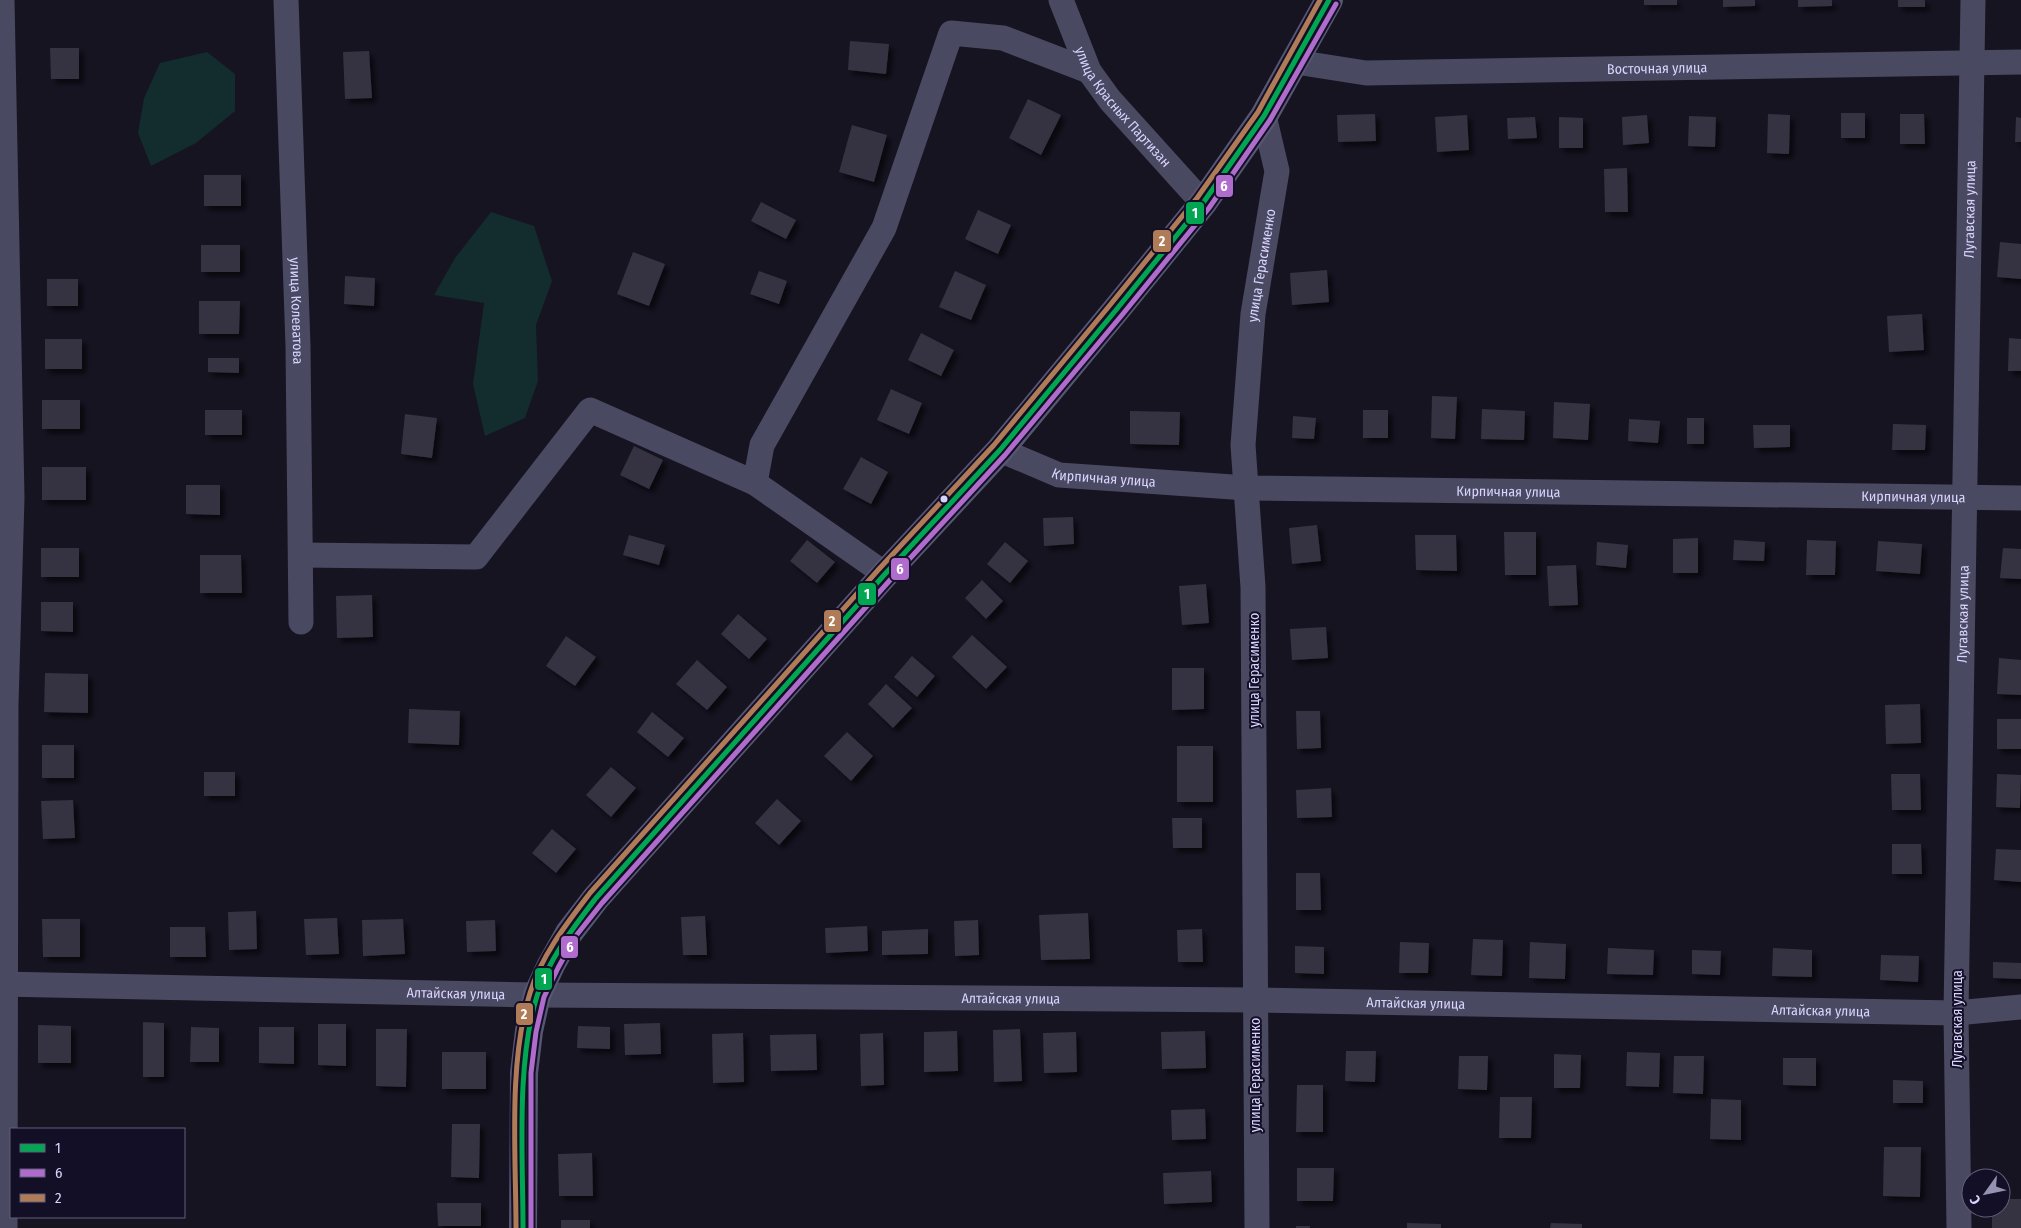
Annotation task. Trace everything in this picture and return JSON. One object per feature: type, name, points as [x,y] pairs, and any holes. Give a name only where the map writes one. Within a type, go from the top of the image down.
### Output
[{"type":"main road","points":[[523,1228],[524,1073],[529,1031],[537,995],[569,933],[596,898],[885,574],[1000,450],[1202,204],[1264,116],[1296,62],[1329,0]]},
{"type":"street","points":[[2,0],[12,498],[6,704],[3,1214]]},
{"type":"street","name":"улица Колеватова","points":[[286,0],[298,346],[301,622]]},
{"type":"street","name":"улица Красных Партизан","points":[[1060,0],[1089,71],[1110,100],[1202,204]]},
{"type":"street","name":"Лугавская улица","points":[[1959,1228],[1956,1013],[1972,0]]},
{"type":"street","points":[[755,483],[762,445],[884,228],[951,33],[1003,38],[1089,71]]},
{"type":"street","name":"Восточная улица","points":[[1296,62],[1366,73],[2021,62]]},
{"type":"street","name":"улица Герасименко","points":[[1256,1228],[1253,587],[1243,445],[1253,314],[1276,172],[1264,116]]},
{"type":"street","points":[[301,555],[476,557],[590,410],[755,483],[885,574]]},
{"type":"street","name":"Кирпичная улица","points":[[1000,450],[1058,475],[1247,488],[2021,498]]},
{"type":"street","name":"Алтайская улица","points":[[3,984],[537,995],[1255,1000],[1956,1013],[2021,1007]]},
{"type":"green space","points":[[207,52],[235,74],[235,111],[196,143],[151,166],[138,133],[144,98],[160,63]]},
{"type":"green space","points":[[491,212],[534,226],[552,281],[536,325],[538,381],[525,418],[485,436],[473,384],[484,303],[434,295],[455,258]]},
{"type":"building","points":[[1644,0],[1677,0],[1677,5],[1644,5]]},
{"type":"building","points":[[1723,0],[1755,0],[1755,6],[1723,7]]},
{"type":"building","points":[[1798,0],[1832,0],[1832,6],[1798,7]]},
{"type":"building","points":[[1898,0],[1925,0],[1925,7],[1898,7]]},
{"type":"building","points":[[850,41],[889,44],[886,74],[848,70]]},
{"type":"building","points":[[50,48],[79,48],[79,79],[51,79]]},
{"type":"building","points":[[369,51],[372,98],[345,99],[343,52]]},
{"type":"building","points":[[1028,99],[1061,115],[1041,155],[1009,138]]},
{"type":"building","points":[[1841,113],[1865,113],[1865,138],[1841,138]]},
{"type":"building","points":[[1375,114],[1376,141],[1338,142],[1337,115]]},
{"type":"building","points":[[1768,114],[1790,115],[1789,154],[1767,153]]},
{"type":"building","points":[[1900,114],[1924,114],[1925,144],[1900,144]]},
{"type":"building","points":[[1467,115],[1469,150],[1437,152],[1435,117]]},
{"type":"building","points":[[1647,115],[1649,143],[1623,145],[1622,117]]},
{"type":"building","points":[[1689,116],[1716,117],[1715,147],[1688,146]]},
{"type":"building","points":[[1535,117],[1537,138],[1508,139],[1507,118]]},
{"type":"building","points":[[1559,117],[1583,118],[1583,148],[1559,148]]},
{"type":"building","points":[[2016,117],[2021,118],[2021,142],[2015,142]]},
{"type":"building","points":[[852,125],[887,135],[874,182],[839,172]]},
{"type":"building","points":[[1627,168],[1628,212],[1605,212],[1604,169]]},
{"type":"building","points":[[204,175],[241,175],[241,206],[204,206]]},
{"type":"building","points":[[761,202],[796,220],[786,239],[751,221]]},
{"type":"building","points":[[978,210],[1011,225],[998,254],[965,239]]},
{"type":"building","points":[[2000,242],[2021,244],[2021,279],[1997,277]]},
{"type":"building","points":[[201,245],[240,245],[240,272],[201,272]]},
{"type":"building","points":[[633,252],[665,264],[649,306],[617,294]]},
{"type":"building","points":[[1327,270],[1329,302],[1292,305],[1290,273]]},
{"type":"building","points":[[759,271],[787,281],[779,304],[750,294]]},
{"type":"building","points":[[955,271],[986,285],[971,320],[939,307]]},
{"type":"building","points":[[345,276],[375,278],[374,306],[344,304]]},
{"type":"building","points":[[47,279],[78,279],[78,306],[47,306]]},
{"type":"building","points":[[199,301],[240,301],[239,334],[199,334]]},
{"type":"building","points":[[1922,314],[1924,350],[1889,352],[1887,316]]},
{"type":"building","points":[[921,333],[954,350],[941,376],[908,360]]},
{"type":"building","points":[[2009,338],[2021,339],[2021,371],[2008,371]]},
{"type":"building","points":[[45,339],[82,339],[82,369],[45,369]]},
{"type":"building","points":[[208,358],[239,358],[239,373],[208,372]]},
{"type":"building","points":[[891,389],[922,403],[909,434],[877,420]]},
{"type":"building","points":[[1432,396],[1457,397],[1455,439],[1431,438]]},
{"type":"building","points":[[42,400],[80,400],[80,429],[42,429]]},
{"type":"building","points":[[1554,402],[1590,404],[1588,440],[1553,438]]},
{"type":"building","points":[[1482,409],[1525,411],[1524,440],[1481,439]]},
{"type":"building","points":[[205,410],[242,410],[242,435],[205,435]]},
{"type":"building","points":[[1363,410],[1388,410],[1388,438],[1363,438]]},
{"type":"building","points":[[1130,411],[1180,412],[1179,445],[1130,444]]},
{"type":"building","points":[[405,414],[437,418],[432,458],[401,454]]},
{"type":"building","points":[[1293,416],[1316,418],[1314,439],[1292,438]]},
{"type":"building","points":[[1687,418],[1704,418],[1704,444],[1687,444]]},
{"type":"building","points":[[1629,419],[1660,421],[1658,443],[1628,441]]},
{"type":"building","points":[[1893,424],[1926,425],[1925,450],[1892,450]]},
{"type":"building","points":[[1753,425],[1790,425],[1790,447],[1754,448]]},
{"type":"building","points":[[634,446],[663,460],[649,489],[620,475]]},
{"type":"building","points":[[861,457],[888,472],[871,504],[843,489]]},
{"type":"building","points":[[42,467],[86,467],[86,500],[42,500]]},
{"type":"building","points":[[186,485],[220,485],[220,515],[186,514]]},
{"type":"building","points":[[1073,517],[1074,544],[1044,546],[1043,518]]},
{"type":"building","points":[[1317,525],[1321,561],[1292,564],[1289,528]]},
{"type":"building","points":[[1504,532],[1536,532],[1536,575],[1505,575]]},
{"type":"building","points":[[629,535],[665,545],[659,565],[623,555]]},
{"type":"building","points":[[1415,535],[1456,535],[1457,571],[1416,570]]},
{"type":"building","points":[[1698,538],[1698,573],[1673,573],[1673,539]]},
{"type":"building","points":[[807,540],[835,562],[817,583],[790,561]]},
{"type":"building","points":[[1734,540],[1765,542],[1764,561],[1733,560]]},
{"type":"building","points":[[1807,540],[1836,541],[1835,575],[1806,575]]},
{"type":"building","points":[[1878,541],[1922,544],[1920,574],[1876,571]]},
{"type":"building","points":[[1005,542],[1028,561],[1010,583],[987,564]]},
{"type":"building","points":[[1597,542],[1628,545],[1626,568],[1596,565]]},
{"type":"building","points":[[41,548],[79,548],[79,577],[41,577]]},
{"type":"building","points":[[2003,548],[2021,549],[2021,579],[2000,578]]},
{"type":"building","points":[[200,555],[241,555],[242,593],[200,593]]},
{"type":"building","points":[[1576,565],[1578,605],[1549,606],[1547,566]]},
{"type":"building","points":[[982,580],[1003,601],[986,619],[965,598]]},
{"type":"building","points":[[1206,584],[1209,623],[1182,625],[1179,586]]},
{"type":"building","points":[[372,595],[373,637],[337,638],[336,596]]},
{"type":"building","points":[[41,602],[73,602],[73,632],[41,631]]},
{"type":"building","points":[[738,614],[767,639],[749,659],[721,634]]},
{"type":"building","points":[[1326,627],[1328,658],[1292,660],[1290,629]]},
{"type":"building","points":[[972,635],[1007,667],[986,689],[952,657]]},
{"type":"building","points":[[566,636],[596,657],[575,686],[546,666]]},
{"type":"building","points":[[912,656],[935,676],[917,697],[894,677]]},
{"type":"building","points":[[1999,658],[2021,660],[2021,695],[1997,694]]},
{"type":"building","points":[[697,660],[727,687],[707,710],[676,684]]},
{"type":"building","points":[[1172,668],[1204,668],[1204,709],[1172,710]]},
{"type":"building","points":[[45,673],[88,674],[88,713],[44,712]]},
{"type":"building","points":[[886,684],[912,708],[893,728],[868,704]]},
{"type":"building","points":[[1920,704],[1921,743],[1886,744],[1885,705]]},
{"type":"building","points":[[409,709],[460,711],[459,745],[408,743]]},
{"type":"building","points":[[1296,711],[1320,711],[1321,748],[1297,749]]},
{"type":"building","points":[[652,712],[684,738],[668,757],[637,732]]},
{"type":"building","points":[[1997,719],[2021,719],[2021,749],[1997,749]]},
{"type":"building","points":[[847,732],[873,756],[851,781],[824,756]]},
{"type":"building","points":[[42,745],[74,745],[74,778],[42,778]]},
{"type":"building","points":[[1177,746],[1213,746],[1213,802],[1177,802]]},
{"type":"building","points":[[611,767],[636,788],[611,817],[586,795]]},
{"type":"building","points":[[204,772],[235,772],[235,796],[204,796]]},
{"type":"building","points":[[1891,774],[1920,774],[1921,810],[1892,810]]},
{"type":"building","points":[[1997,774],[2021,775],[2020,808],[1996,807]]},
{"type":"building","points":[[1331,788],[1332,817],[1297,818],[1296,790]]},
{"type":"building","points":[[777,799],[801,821],[779,845],[755,823]]},
{"type":"building","points":[[73,800],[75,838],[43,839],[41,801]]},
{"type":"building","points":[[1172,818],[1202,818],[1202,848],[1173,848]]},
{"type":"building","points":[[552,829],[576,849],[556,873],[532,853]]},
{"type":"building","points":[[1892,844],[1921,844],[1922,874],[1892,874]]},
{"type":"building","points":[[1996,849],[2021,850],[2021,882],[1994,880]]},
{"type":"building","points":[[1296,873],[1320,873],[1321,910],[1296,910]]},
{"type":"building","points":[[256,911],[257,949],[229,950],[228,912]]},
{"type":"building","points":[[1088,913],[1090,959],[1041,960],[1039,915]]},
{"type":"building","points":[[705,916],[707,955],[683,955],[681,917]]},
{"type":"building","points":[[337,918],[339,954],[306,955],[304,919]]},
{"type":"building","points":[[42,919],[80,919],[80,957],[43,957]]},
{"type":"building","points":[[403,919],[405,954],[363,956],[362,920]]},
{"type":"building","points":[[495,920],[496,951],[467,952],[466,921]]},
{"type":"building","points":[[978,920],[979,955],[955,956],[954,921]]},
{"type":"building","points":[[867,926],[868,951],[826,953],[825,928]]},
{"type":"building","points":[[170,927],[205,927],[206,957],[170,957]]},
{"type":"building","points":[[928,929],[928,954],[882,955],[882,931]]},
{"type":"building","points":[[1202,929],[1203,962],[1178,962],[1177,930]]},
{"type":"building","points":[[1473,939],[1503,940],[1502,976],[1471,975]]},
{"type":"building","points":[[1400,942],[1429,943],[1428,973],[1399,973]]},
{"type":"building","points":[[1530,942],[1566,944],[1565,979],[1529,978]]},
{"type":"building","points":[[1295,946],[1324,947],[1324,974],[1295,973]]},
{"type":"building","points":[[1608,948],[1654,950],[1653,975],[1607,974]]},
{"type":"building","points":[[1773,948],[1812,950],[1812,977],[1772,976]]},
{"type":"building","points":[[1692,950],[1721,951],[1720,975],[1692,974]]},
{"type":"building","points":[[1881,955],[1919,956],[1918,982],[1880,980]]},
{"type":"building","points":[[1993,962],[2021,963],[2021,979],[1993,978]]},
{"type":"building","points":[[143,1022],[164,1023],[164,1077],[143,1077]]},
{"type":"building","points":[[660,1023],[661,1054],[625,1055],[624,1024]]},
{"type":"building","points":[[318,1024],[346,1024],[346,1066],[318,1065]]},
{"type":"building","points":[[38,1025],[71,1026],[71,1063],[38,1063]]},
{"type":"building","points":[[578,1026],[610,1027],[610,1049],[577,1048]]},
{"type":"building","points":[[191,1027],[219,1028],[219,1062],[190,1062]]},
{"type":"building","points":[[259,1027],[294,1027],[294,1064],[259,1063]]},
{"type":"building","points":[[376,1029],[407,1029],[406,1087],[376,1086]]},
{"type":"building","points":[[1020,1029],[1022,1081],[994,1082],[993,1030]]},
{"type":"building","points":[[957,1031],[958,1071],[924,1072],[924,1032]]},
{"type":"building","points":[[1205,1031],[1206,1068],[1162,1069],[1161,1032]]},
{"type":"building","points":[[1076,1032],[1077,1072],[1044,1073],[1043,1033]]},
{"type":"building","points":[[743,1033],[744,1082],[713,1083],[712,1034]]},
{"type":"building","points":[[883,1033],[884,1085],[861,1086],[860,1034]]},
{"type":"building","points":[[816,1034],[817,1070],[771,1071],[770,1035]]},
{"type":"building","points":[[1346,1051],[1376,1051],[1375,1082],[1345,1081]]},
{"type":"building","points":[[442,1052],[486,1052],[486,1089],[442,1089]]},
{"type":"building","points":[[1627,1052],[1660,1053],[1659,1087],[1626,1086]]},
{"type":"building","points":[[1554,1054],[1581,1055],[1580,1088],[1554,1088]]},
{"type":"building","points":[[1459,1056],[1488,1056],[1487,1090],[1458,1089]]},
{"type":"building","points":[[1674,1056],[1704,1056],[1703,1094],[1673,1093]]},
{"type":"building","points":[[1783,1058],[1816,1058],[1816,1086],[1783,1085]]},
{"type":"building","points":[[1893,1080],[1923,1081],[1923,1103],[1893,1103]]},
{"type":"building","points":[[1297,1085],[1323,1085],[1323,1132],[1296,1132]]},
{"type":"building","points":[[1500,1097],[1532,1097],[1531,1138],[1499,1138]]},
{"type":"building","points":[[1711,1099],[1741,1100],[1741,1140],[1710,1139]]},
{"type":"building","points":[[1205,1109],[1206,1139],[1172,1140],[1171,1110]]},
{"type":"building","points":[[452,1124],[480,1124],[479,1178],[451,1177]]},
{"type":"building","points":[[1884,1147],[1921,1147],[1920,1197],[1883,1196]]},
{"type":"building","points":[[592,1153],[593,1196],[559,1196],[558,1154]]},
{"type":"building","points":[[1297,1168],[1334,1168],[1333,1201],[1297,1201]]},
{"type":"building","points":[[1211,1171],[1212,1202],[1164,1204],[1163,1173]]},
{"type":"building","points":[[2011,1199],[2021,1199],[2021,1228],[1992,1228],[1992,1218],[2011,1218]]},
{"type":"building","points":[[437,1203],[481,1203],[481,1226],[438,1226]]},
{"type":"building","points":[[561,1220],[590,1220],[590,1228],[561,1228]]},
{"type":"building","points":[[1407,1223],[1441,1224],[1441,1228],[1407,1228]]},
{"type":"building","points":[[1551,1223],[1582,1224],[1582,1228],[1550,1228]]},
{"type":"building","points":[[1296,1226],[1310,1226],[1310,1228],[1296,1228]]},
{"type":"transit line","name":"2","points":[[516,1228],[516,1079],[523,1020],[535,979],[556,940],[590,893],[879,569],[994,445],[1197,198],[1258,112],[1320,0]]},
{"type":"transit line","name":"1","points":[[523,1228],[522,1110],[526,1051],[530,1022],[537,996],[554,957],[596,898],[885,574],[1000,450],[1203,203],[1264,116],[1329,0]]},
{"type":"transit line","name":"6","points":[[531,1228],[531,1073],[536,1032],[544,997],[575,937],[602,903],[891,579],[1005,455],[1122,315],[1209,208],[1270,120],[1336,4]]}]
